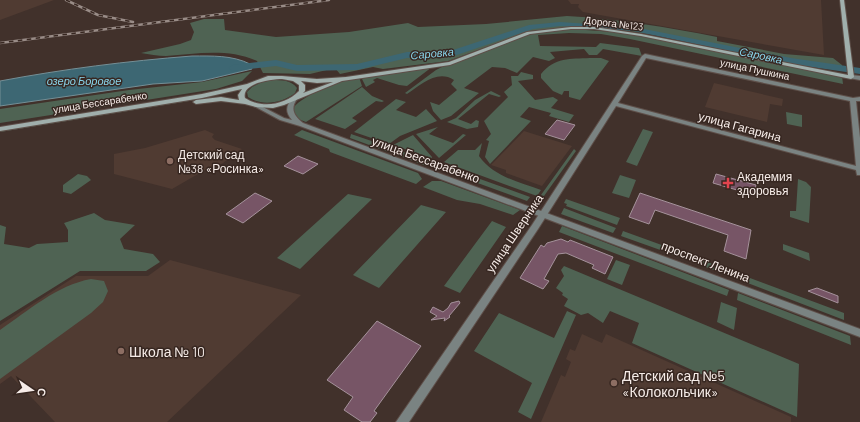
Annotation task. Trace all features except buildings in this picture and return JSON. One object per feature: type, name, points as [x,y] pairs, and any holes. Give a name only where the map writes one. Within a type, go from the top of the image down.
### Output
[{"type":"main road","points":[[842,0],[851,77]]},
{"type":"main road","name":"Дорога №123","points":[[292,79],[317,81],[346,79],[450,63],[529,33],[571,28],[594,28],[641,35],[851,77]]},
{"type":"main road","name":"улица Бессарабенко","points":[[0,129],[202,96],[268,78],[292,79]]},
{"type":"main road","points":[[292,79],[300,83],[303,88],[295,98]]},
{"type":"main road","name":"Дорога №123","points":[[255,105],[276,105],[346,79]]},
{"type":"main road","points":[[245,102],[241,95],[250,84]]},
{"type":"main road","name":"улица Бессарабенко","points":[[0,132],[208,100],[221,99],[245,102],[255,105]]},
{"type":"street","name":"улица Пушкина","points":[[645,56],[664,58],[857,100]]},
{"type":"street","name":"улица Шверника","points":[[402,422],[543,214],[645,56]]},
{"type":"street","name":"Дорога №123","points":[[851,77],[860,78]]},
{"type":"street","points":[[269,114],[280,113],[289,108],[295,98]]},
{"type":"street","points":[[857,100],[860,173]]},
{"type":"street","name":"улица Гагарина","points":[[614,104],[860,169]]},
{"type":"street","name":"улица Бессарабенко","points":[[255,105],[269,114],[295,124],[302,124]]},
{"type":"street","name":"улица Бессарабенко","points":[[289,108],[294,120],[302,124],[543,214]]},
{"type":"street","name":"проспект Ленина","points":[[543,214],[860,333]]},
{"type":"shaded area","points":[[0,0],[54,0],[0,20]]},
{"type":"shaded area","points":[[568,0],[821,0],[824,55],[583,12],[578,7],[579,4],[571,4]]},
{"type":"shaded area","points":[[714,83],[783,99],[782,106],[770,104],[767,122],[705,107]]},
{"type":"shaded area","name":"Детский сад №38 «Росинка»","points":[[205,130],[214,134],[212,137],[215,140],[242,149],[223,163],[210,170],[205,170],[172,189],[114,174],[114,154],[145,148]]},
{"type":"shaded area","points":[[524,131],[572,146],[542,186],[506,173],[506,170],[491,165]]},
{"type":"shaded area","name":"Школа № 10","points":[[170,260],[301,295],[167,422],[55,422],[11,376],[0,384],[0,325],[76,276],[148,276]]},
{"type":"shaded area","name":"Детский сад №5 «Колокольчик»","points":[[582,334],[602,343],[606,334],[791,417],[791,422],[541,422],[561,375],[565,377],[571,362],[566,359],[570,349],[575,351]]},
{"type":"green space","points":[[567,16],[624,21],[717,37],[717,41],[784,54],[833,58],[842,65],[842,70],[756,56],[663,36],[581,26],[530,31],[448,61],[383,69],[373,67],[340,74],[335,68],[310,74],[263,73],[257,61],[235,54],[200,53],[166,56],[141,53],[191,40],[194,32],[190,23],[204,19],[224,19],[225,30],[276,37],[349,32],[408,23],[418,27],[486,24]]},
{"type":"green space","points":[[572,29],[643,36],[842,76],[843,84],[630,39],[601,34],[569,33],[538,35],[540,46],[596,47],[600,43],[639,48],[642,56],[603,49],[597,55],[589,55],[584,49],[550,52],[555,58],[549,61],[533,57],[517,73],[505,68],[492,67],[464,88],[479,93],[451,116],[441,120],[433,111],[430,102],[439,105],[457,90],[451,84],[454,80],[448,77],[435,77],[407,94],[405,93],[436,70],[446,65],[530,34]]},
{"type":"green space","points":[[601,58],[609,61],[580,100],[569,97],[569,91],[564,91],[562,95],[553,91],[541,78],[541,74],[552,64],[569,59]]},
{"type":"green space","points":[[432,67],[407,86],[377,78],[373,80],[375,82],[366,87],[362,79],[365,76]]},
{"type":"green space","points":[[252,71],[242,81],[216,89],[0,123],[0,109],[129,90],[202,82]]},
{"type":"green space","points":[[521,72],[533,75],[533,79],[518,81],[535,100],[553,97],[558,100],[551,108],[574,115],[569,122],[549,116],[551,113],[529,107],[520,117],[531,121],[490,164],[485,157],[489,141],[486,140],[491,134],[484,121],[508,97],[504,92],[512,85],[511,76],[518,76]]},
{"type":"green space","points":[[359,77],[362,86],[306,122],[298,119],[293,114],[293,108],[298,103],[314,93],[334,84]]},
{"type":"green space","points":[[283,80],[292,83],[297,88],[295,93],[284,99],[266,103],[259,102],[248,97],[247,92],[252,87],[262,82]]},
{"type":"green space","points":[[362,87],[372,96],[384,101],[376,101],[352,118],[357,121],[345,129],[315,119]]},
{"type":"green space","points":[[491,91],[501,96],[499,97],[489,94],[458,119],[471,124],[476,120],[479,121],[478,127],[467,129],[447,122],[456,118],[475,100]]},
{"type":"green space","points":[[396,99],[406,102],[396,110],[416,117],[426,109],[437,121],[400,136],[389,144],[354,132]]},
{"type":"green space","points":[[195,100],[0,132],[0,130]]},
{"type":"green space","points":[[786,112],[802,115],[802,127],[787,124]]},
{"type":"green space","points":[[438,127],[429,134],[453,143],[463,134],[466,135],[439,158],[416,134]]},
{"type":"green space","points":[[643,129],[653,132],[637,166],[626,162]]},
{"type":"green space","points":[[302,130],[418,173],[422,179],[416,184],[330,152],[329,149],[294,135]]},
{"type":"green space","points":[[351,134],[436,163],[427,166],[350,138]]},
{"type":"green space","points":[[413,135],[432,157],[432,158],[393,145]]},
{"type":"green space","points":[[482,143],[479,156],[491,169],[507,178],[541,190],[537,196],[444,162],[458,150],[475,150]]},
{"type":"green space","points":[[574,149],[576,151],[544,196],[541,195]]},
{"type":"green space","points":[[441,165],[530,197],[527,201],[439,169]]},
{"type":"green space","points":[[78,174],[87,176],[91,180],[71,194],[63,192],[63,185]]},
{"type":"green space","points":[[620,175],[636,180],[629,198],[612,193]]},
{"type":"green space","points":[[798,179],[806,182],[811,187],[809,223],[790,217],[790,211],[796,211]]},
{"type":"green space","points":[[432,181],[441,181],[520,210],[513,215],[480,204],[457,200],[423,187]]},
{"type":"green space","points":[[348,194],[372,199],[300,269],[277,258]]},
{"type":"green space","points":[[566,199],[620,218],[617,225],[566,206],[567,204],[564,203]]},
{"type":"green space","points":[[421,205],[446,212],[379,288],[353,275]]},
{"type":"green space","points":[[564,208],[616,228],[613,233],[561,214]]},
{"type":"green space","points":[[94,213],[105,220],[135,225],[120,239],[124,249],[153,254],[160,262],[146,271],[80,271],[0,321],[0,225],[6,227],[4,244],[29,248],[37,244],[68,242],[68,230],[64,223]]},
{"type":"green space","points":[[492,221],[506,227],[460,293],[444,286]]},
{"type":"green space","points":[[562,226],[729,290],[727,296],[559,232]]},
{"type":"green space","points":[[623,231],[681,252],[680,257],[621,236]]},
{"type":"green space","points":[[783,244],[809,253],[810,261],[783,250]]},
{"type":"green space","points":[[686,254],[844,313],[844,320],[685,259]]},
{"type":"green space","points":[[616,260],[630,265],[622,285],[607,279]]},
{"type":"green space","points":[[564,266],[799,364],[797,417],[632,343],[639,323],[610,311],[603,323],[588,313],[581,315],[564,306],[568,299],[556,288],[564,276],[561,270]]},
{"type":"green space","points":[[91,279],[104,281],[108,291],[103,302],[91,313],[0,379],[0,330],[32,307],[55,293],[78,282]]},
{"type":"green space","points":[[738,293],[850,336],[851,345],[737,300]]},
{"type":"green space","points":[[721,302],[737,308],[734,330],[717,322]]},
{"type":"green space","points":[[567,311],[576,315],[531,419],[518,412],[532,383],[474,351],[499,313],[554,338]]},
{"type":"water","name":"озеро Боровое","points":[[192,56],[236,59],[250,64],[252,69],[202,81],[153,84],[0,106],[0,81],[96,66]]},
{"type":"waterway","name":"Саровка","points":[[233,68],[276,63],[297,68],[357,67],[407,55],[451,54],[532,27],[560,24],[595,25],[634,29],[791,61],[860,71]]},
{"type":"railway","points":[[66,0],[98,15],[133,22]]},
{"type":"railway","points":[[0,43],[329,0]]},
{"type":"place","name":"Детский сад №38 «Росинка»","points":[[170,161]]},
{"type":"place","name":"Академия здоровья","points":[[728,183]]},
{"type":"place","name":"Школа № 10","points":[[121,351]]},
{"type":"place","name":"Детский сад №5 «Колокольчик»","points":[[614,383]]}]
